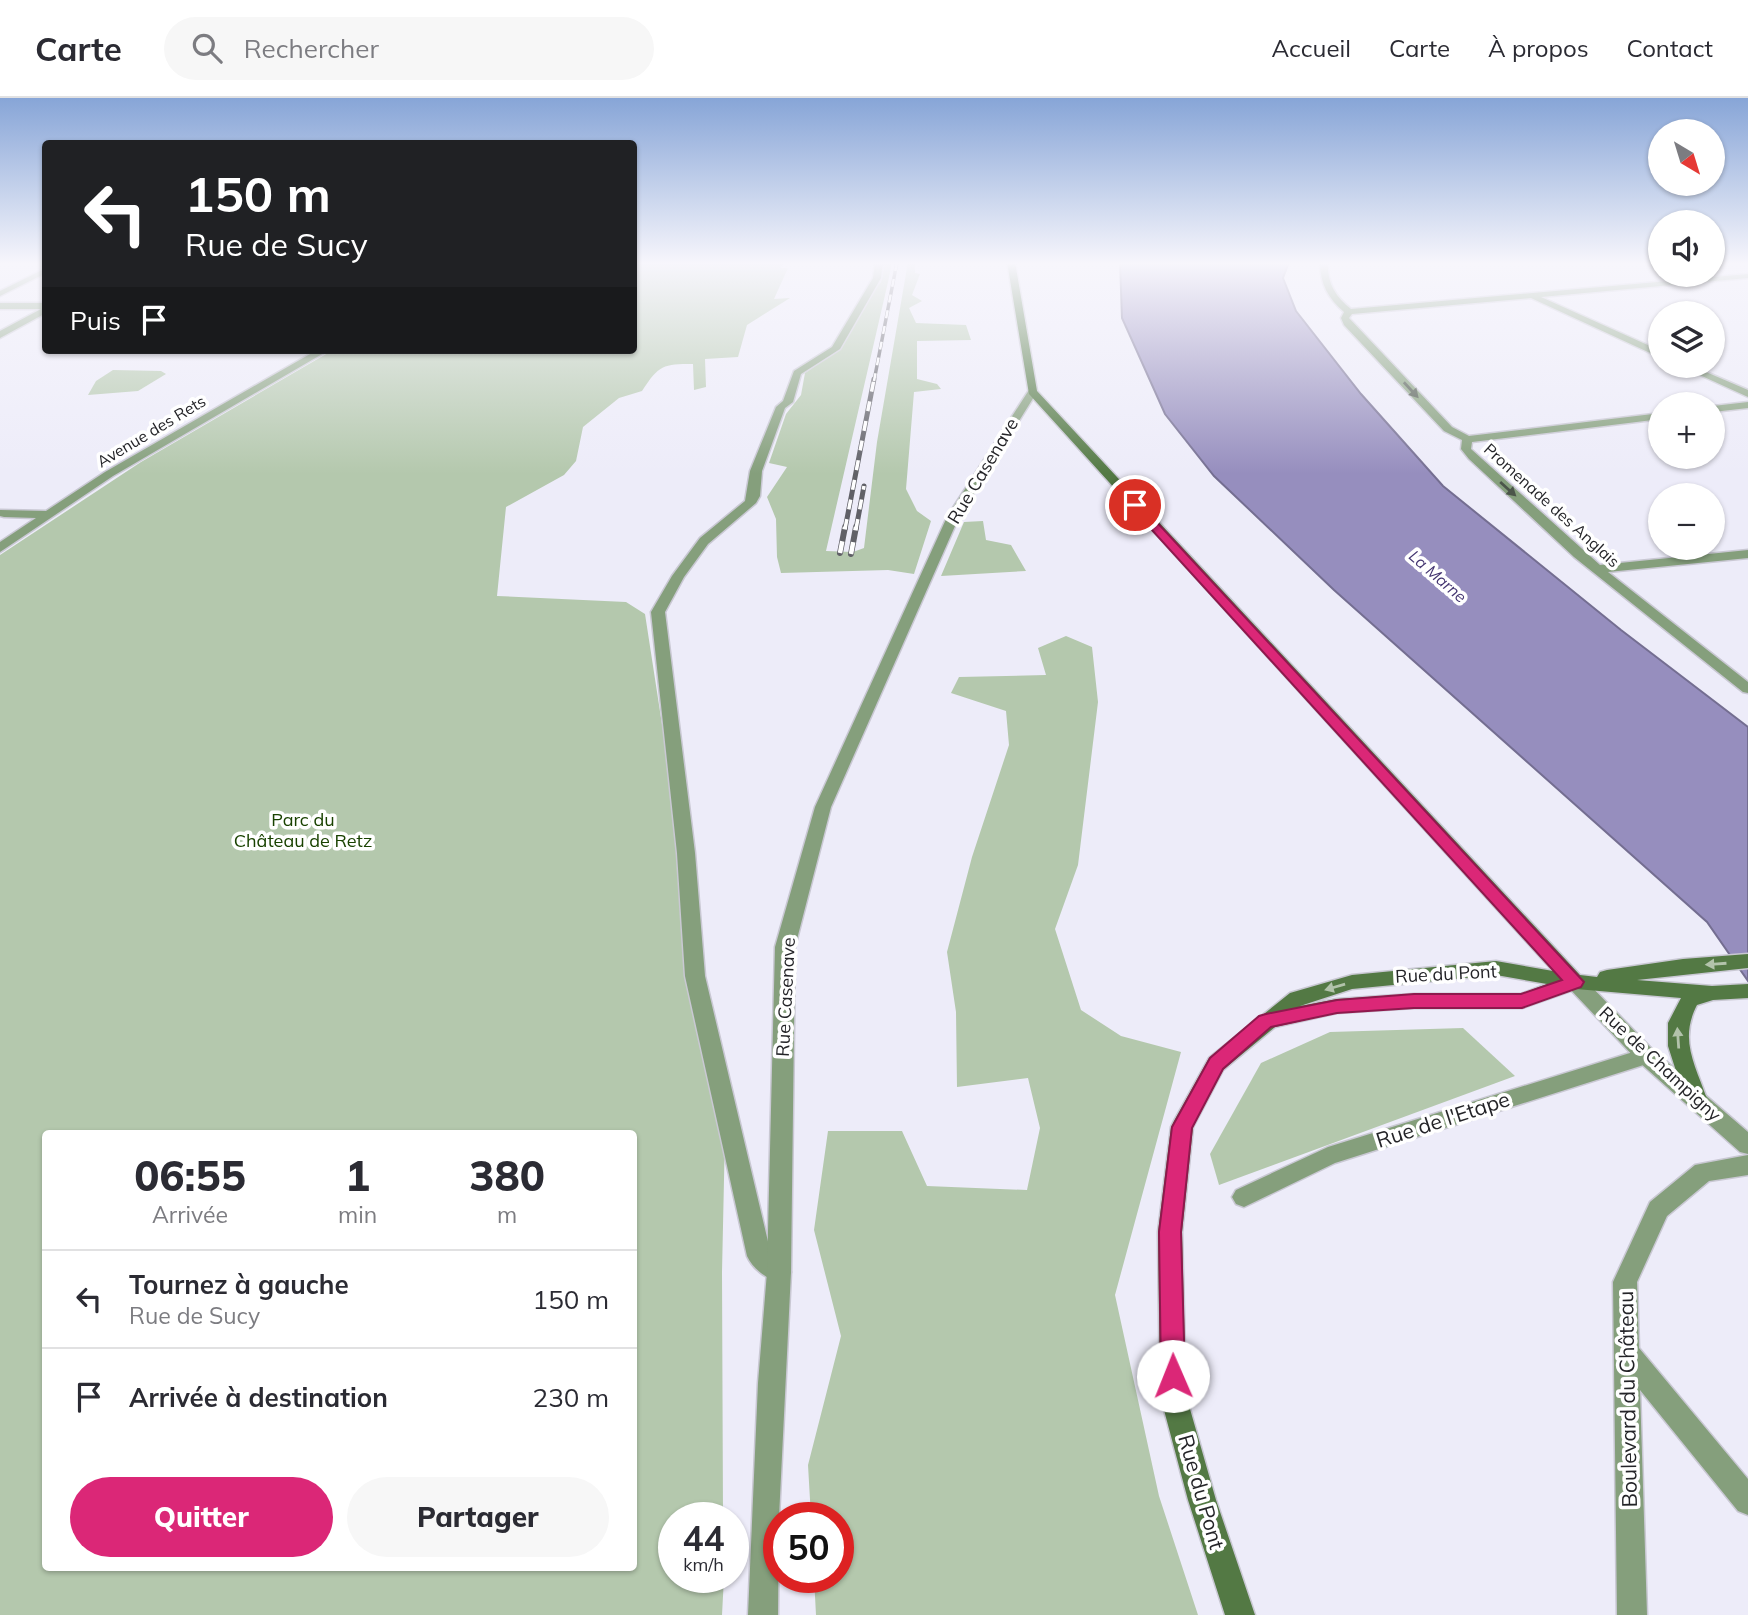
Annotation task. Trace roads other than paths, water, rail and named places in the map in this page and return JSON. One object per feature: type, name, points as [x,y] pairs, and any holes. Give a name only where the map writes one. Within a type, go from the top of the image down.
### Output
[{"type":"main road","points":[[1022,333],[1032,392],[1575,982],[1712,993],[1748,991]]},
{"type":"main road","points":[[1575,982],[1683,966],[1748,961]]},
{"type":"main road","name":"Rue du Pont","points":[[1240,1615],[1202,1500],[1173,1395],[1170,1232],[1182,1127],[1216,1063],[1297,998],[1353,982],[1402,975],[1496,968],[1575,982]]},
{"type":"main road","name":"Rue du Pont","points":[[1266,1021],[1337,1006],[1414,1001],[1522,1001],[1575,982]]},
{"type":"main road","points":[[1696,1099],[1678,1046],[1678,1023],[1690,1000],[1712,993]]},
{"type":"street","points":[[779,1272],[759,1256],[695,976],[686,853],[657,612],[678,576],[704,541],[750,503],[765,449],[781,407],[788,402],[797,373],[835,349],[845,333]]},
{"type":"street","name":"Promenade des Anglais","points":[[1356,333],[1448,429],[1467,439],[1466,449],[1473,457],[1596,569],[1748,689]]},
{"type":"street","points":[[1612,333],[1648,349]]},
{"type":"street","name":"Avenue des Rets","points":[[0,548],[149,449],[317,354]]},
{"type":"street","points":[[1712,378],[1748,394]]},
{"type":"street","name":"Rue Casenave","points":[[764,1615],[771,1383],[779,1272],[785,947],[822,807],[953,517],[1032,392]]},
{"type":"street","points":[[1725,408],[1748,405]]},
{"type":"street","points":[[1467,439],[1648,418]]},
{"type":"street","points":[[4,513],[46,515]]},
{"type":"street","points":[[1596,569],[1748,554]]},
{"type":"street","name":"Rue de Champigny","points":[[1575,982],[1646,1056],[1748,1144]]},
{"type":"street","name":"Rue de l'Etape","points":[[1244,1196],[1328,1156],[1646,1056]]},
{"type":"street","name":"Boulevard du Château","points":[[1632,1615],[1625,1282],[1658,1209],[1703,1172],[1748,1165]]},
{"type":"street","points":[[1627,1353],[1748,1501]]},
{"type":"water","name":"La Marne","points":[[1129,333],[1313,333],[1361,394],[1443,486],[1621,630],[1748,727],[1748,981],[1707,922],[1334,590],[1214,476],[1165,414]]},
{"type":"railway","points":[[874,381],[883,333]]},
{"type":"railway","points":[[845,529],[874,379]]},
{"type":"railway","points":[[856,529],[864,486]]},
{"type":"railway","points":[[840,553],[845,527]]},
{"type":"railway","points":[[851,554],[856,527]]},
{"type":"park label","name":"Parc du Château de Retz","points":[[303,830]]}]
